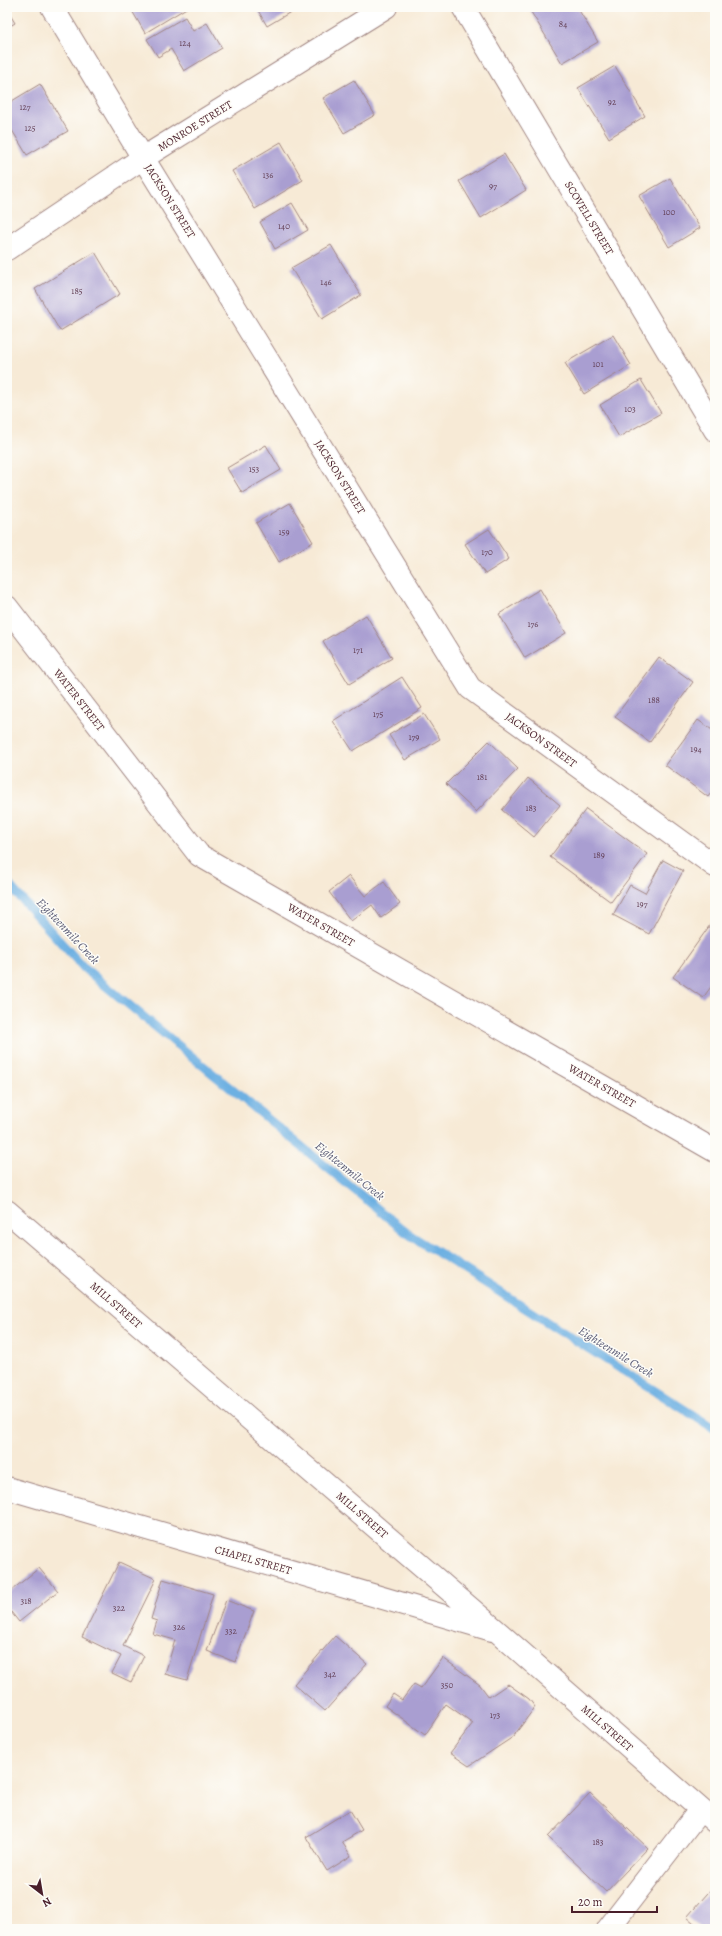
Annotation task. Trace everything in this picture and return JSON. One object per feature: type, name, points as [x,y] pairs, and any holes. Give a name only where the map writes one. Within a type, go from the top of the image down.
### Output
[{"type":"street","name":"JACKSON STREET","points":[[52,7],[143,158],[470,688],[715,866]]},
{"type":"street","name":"MONROE STREET","points":[[7,249],[143,158],[386,7]]},
{"type":"street","name":"SCOVELL STREET","points":[[463,7],[715,430]]},
{"type":"street","name":"WATER STREET","points":[[7,607],[200,854],[715,1151]]},
{"type":"street","name":"MILL STREET","points":[[7,1211],[498,1632],[708,1816]]},
{"type":"street","name":"CHAPEL STREET","points":[[7,1488],[498,1632]]},
{"type":"street","points":[[608,1929],[708,1816]]},
{"type":"building","points":[[134,7],[188,7],[145,33],[131,9]]},
{"type":"building","points":[[256,7],[299,7],[267,26]]},
{"type":"building","points":[[528,7],[577,7],[598,42],[562,63]]},
{"type":"building","points":[[7,10],[15,23],[7,28]]},
{"type":"building","points":[[185,17],[193,31],[207,23],[222,48],[184,71],[171,49],[158,57],[147,39]]},
{"type":"building","points":[[615,66],[645,116],[609,138],[578,88]]},
{"type":"building","points":[[354,80],[375,115],[344,133],[323,98]]},
{"type":"building","points":[[40,84],[68,131],[27,155],[7,122],[7,104]]},
{"type":"building","points":[[281,142],[303,180],[255,209],[232,171]]},
{"type":"building","points":[[504,154],[526,190],[481,218],[459,181]]},
{"type":"building","points":[[670,178],[700,228],[669,247],[639,196]]},
{"type":"building","points":[[292,203],[308,230],[275,249],[260,222]]},
{"type":"building","points":[[331,245],[361,295],[322,319],[291,268]]},
{"type":"building","points":[[95,252],[120,294],[60,331],[35,289]]},
{"type":"building","points":[[613,335],[631,365],[584,394],[565,363]]},
{"type":"building","points":[[641,380],[661,413],[619,437],[600,405]]},
{"type":"building","points":[[266,445],[281,470],[242,493],[227,468]]},
{"type":"building","points":[[290,503],[313,542],[279,562],[256,523]]},
{"type":"building","points":[[489,529],[509,559],[485,574],[465,544]]},
{"type":"building","points":[[540,589],[566,633],[525,658],[499,614]]},
{"type":"building","points":[[366,615],[392,658],[349,684],[323,641]]},
{"type":"building","points":[[659,657],[693,682],[650,742],[615,717]]},
{"type":"building","points":[[402,677],[422,708],[353,751],[333,721]]},
{"type":"building","points":[[424,714],[440,739],[405,760],[389,735]]},
{"type":"building","points":[[698,720],[715,732],[715,787],[708,797],[665,765]]},
{"type":"building","points":[[489,741],[518,769],[476,812],[446,784]]},
{"type":"building","points":[[528,778],[560,805],[534,837],[502,810]]},
{"type":"building","points":[[586,809],[647,854],[611,902],[550,857]]},
{"type":"building","points":[[663,860],[683,871],[649,934],[613,915],[630,885],[645,893]]},
{"type":"building","points":[[349,876],[365,896],[384,882],[400,904],[381,918],[372,905],[351,921],[329,892]]},
{"type":"building","points":[[715,918],[715,981],[703,998],[673,977]]},
{"type":"building","points":[[119,1562],[156,1579],[123,1646],[144,1656],[131,1682],[112,1673],[121,1656],[82,1637]]},
{"type":"building","points":[[39,1568],[58,1591],[19,1622],[7,1607],[7,1594]]},
{"type":"building","points":[[163,1579],[213,1594],[187,1680],[165,1674],[175,1640],[153,1634],[157,1621],[151,1619]]},
{"type":"building","points":[[226,1600],[254,1611],[235,1662],[207,1651]]},
{"type":"building","points":[[335,1636],[367,1664],[325,1711],[294,1684]]},
{"type":"building","points":[[443,1658],[480,1685],[489,1697],[508,1684],[529,1699],[535,1707],[513,1737],[469,1766],[450,1753],[473,1723],[446,1704],[425,1735],[385,1706],[393,1694],[402,1700],[414,1684],[421,1688]]},
{"type":"building","points":[[590,1793],[648,1848],[606,1892],[548,1837]]},
{"type":"building","points":[[350,1810],[362,1830],[342,1842],[351,1856],[327,1871],[306,1837]]},
{"type":"building","points":[[714,1886],[715,1929],[701,1929],[687,1917]]},
{"type":"waterway","name":"Eighteenmile Creek","points":[[7,883],[84,968],[407,1233],[715,1429]]}]
